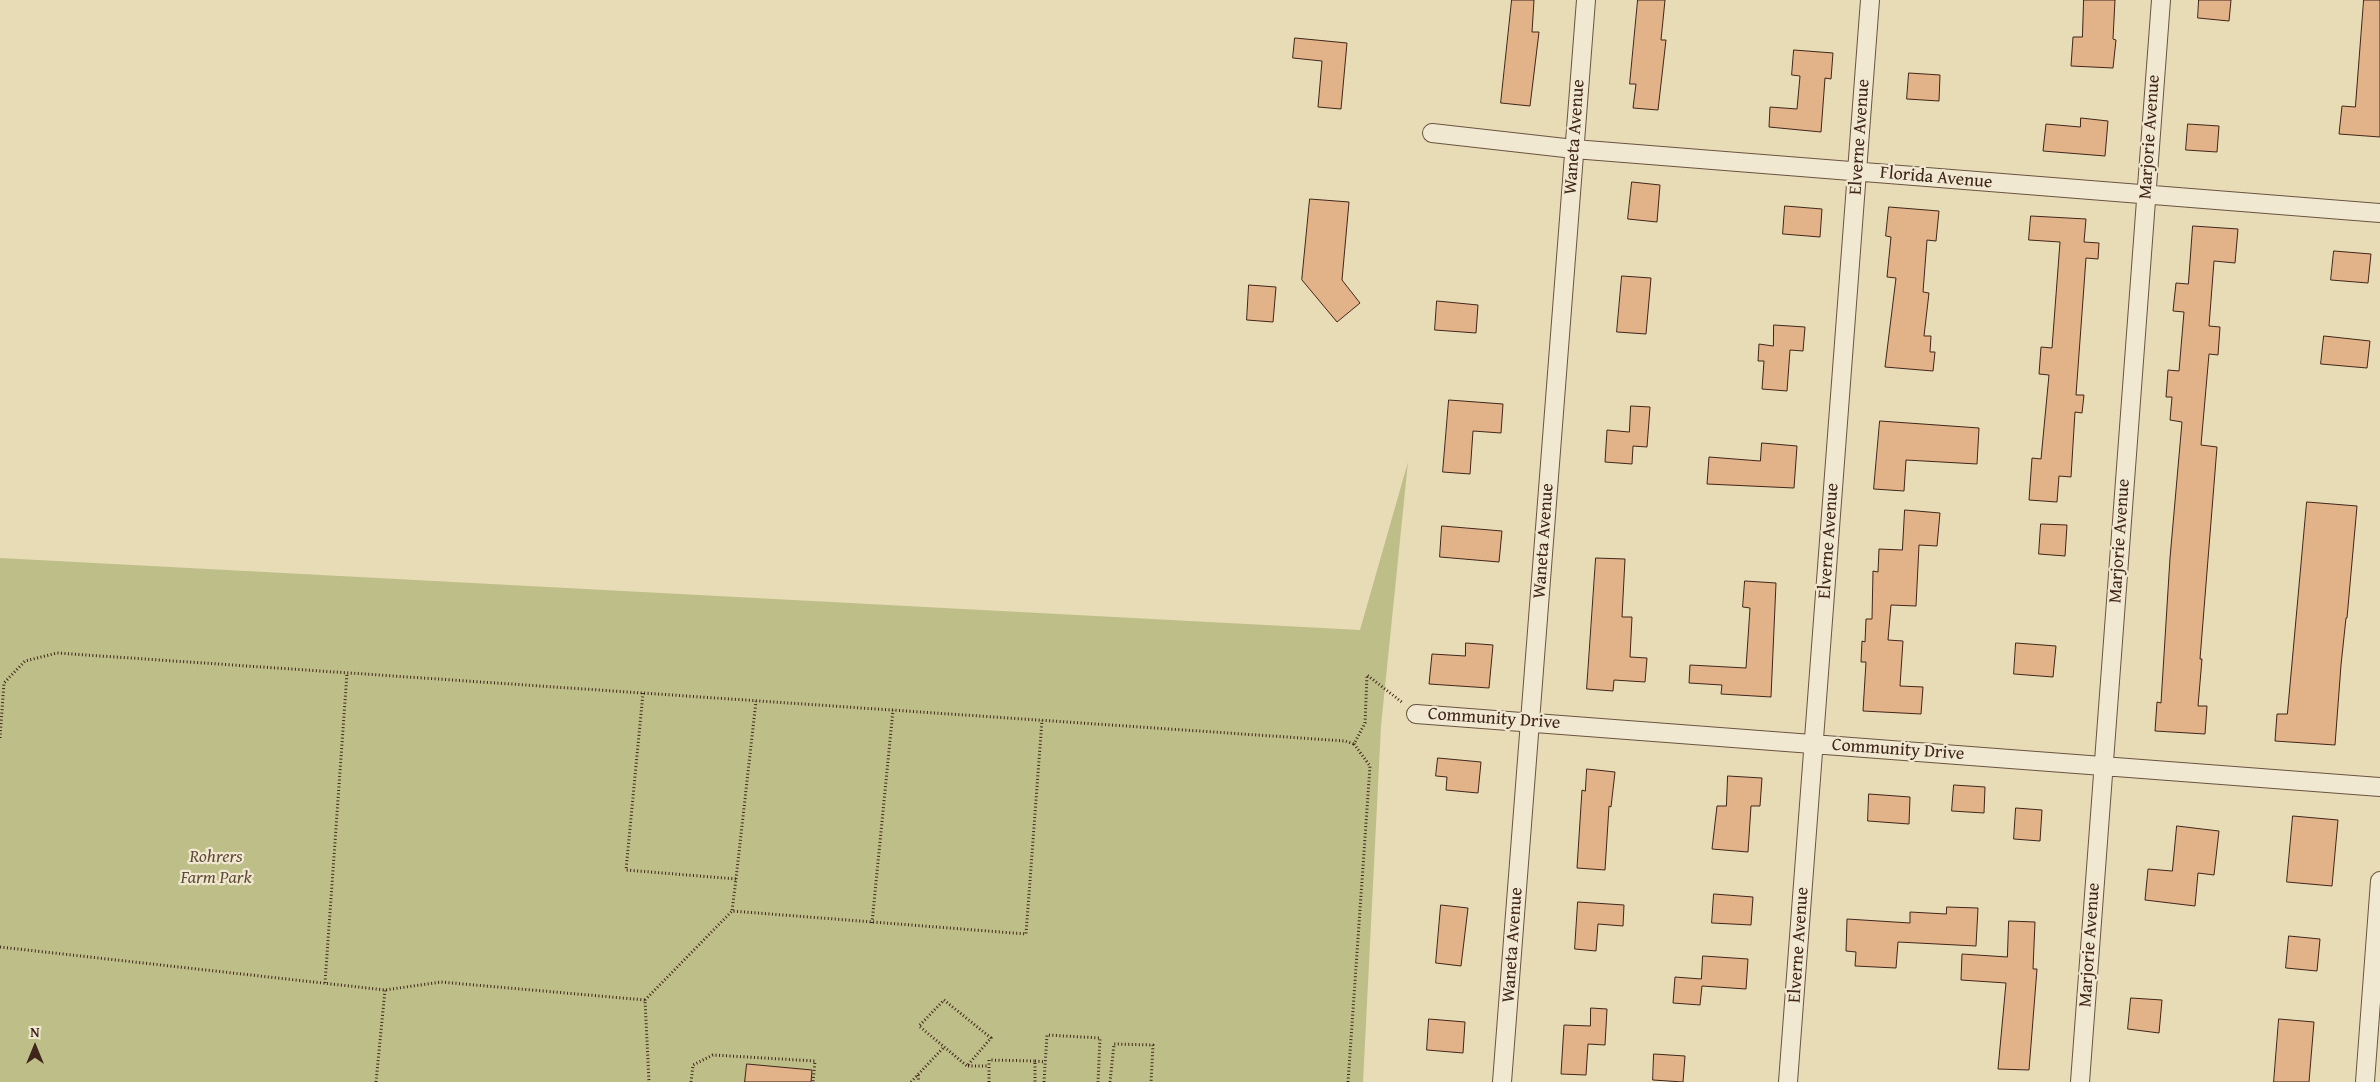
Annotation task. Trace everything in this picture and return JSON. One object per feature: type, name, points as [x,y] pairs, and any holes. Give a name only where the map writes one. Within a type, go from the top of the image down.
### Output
[{"type":"street","name":"Waneta Avenue","points":[[1502,1082],[1586,0]]},
{"type":"street","name":"Elverne Avenue","points":[[1788,1082],[1870,0]]},
{"type":"street","name":"Marjorie Avenue","points":[[2080,1082],[2160,0]]},
{"type":"street","name":"Florida Avenue","points":[[1432,133],[1574,149],[2380,213]]},
{"type":"street","name":"Community Drive","points":[[1416,714],[2380,787]]},
{"type":"street","points":[[2365,1082],[2380,881]]},
{"type":"path","points":[[0,738],[4,683],[25,661],[57,653],[1345,741],[1354,744],[1370,766],[1348,1082]]},
{"type":"path","points":[[325,983],[347,672]]},
{"type":"path","points":[[1354,744],[1366,722],[1367,675],[1416,714]]},
{"type":"path","points":[[643,693],[626,870],[736,879]]},
{"type":"path","points":[[649,1082],[645,1000],[732,911],[756,701]]},
{"type":"path","points":[[872,922],[893,710]]},
{"type":"path","points":[[732,911],[1026,934],[1042,720]]},
{"type":"path","points":[[0,947],[385,990],[441,982],[645,1000]]},
{"type":"path","points":[[376,1082],[385,990]]},
{"type":"path","points":[[967,1066],[990,1038],[944,1000],[919,1026],[967,1066],[988,1066]]},
{"type":"path","points":[[1044,1082],[1047,1035],[1100,1038],[1098,1082]]},
{"type":"path","points":[[1110,1082],[1114,1044],[1153,1045],[1151,1082]]},
{"type":"path","points":[[911,1082],[944,1047]]},
{"type":"path","points":[[691,1082],[693,1065],[713,1055],[815,1061],[813,1082]]},
{"type":"path","points":[[989,1082],[988,1066],[990,1060],[1045,1062]]},
{"type":"path","points":[[1035,1061],[1035,1082]]},
{"type":"path","points":[[918,1075],[919,1082]]},
{"type":"green space","name":"Rohrers Farm Park","points":[[1408,462],[1381,726],[1363,1082],[0,1082],[0,558],[1360,630]]},
{"type":"building","points":[[1512,0],[1534,0],[1532,32],[1539,32],[1530,106],[1501,103]]},
{"type":"building","points":[[1638,0],[1665,0],[1661,40],[1666,40],[1658,110],[1633,108],[1636,84],[1630,84]]},
{"type":"building","points":[[2084,0],[2115,0],[2113,39],[2116,40],[2113,68],[2071,66],[2073,37],[2082,37]]},
{"type":"building","points":[[2199,0],[2231,0],[2229,21],[2198,18]]},
{"type":"building","points":[[2364,0],[2380,0],[2380,137],[2339,134],[2342,106],[2355,107]]},
{"type":"building","points":[[1295,38],[1347,43],[1341,109],[1318,107],[1322,61],[1293,58]]},
{"type":"building","points":[[1794,50],[1833,53],[1831,79],[1825,78],[1821,132],[1769,127],[1770,107],[1797,109],[1800,76],[1792,75]]},
{"type":"building","points":[[1909,73],[1940,75],[1939,101],[1907,99]]},
{"type":"building","points":[[2081,118],[2108,121],[2105,156],[2043,151],[2046,124],[2080,127]]},
{"type":"building","points":[[2188,124],[2219,126],[2217,152],[2186,150]]},
{"type":"building","points":[[1632,182],[1660,185],[1657,222],[1628,219]]},
{"type":"building","points":[[1310,199],[1349,202],[1342,280],[1360,303],[1337,322],[1302,280]]},
{"type":"building","points":[[1785,206],[1822,209],[1820,237],[1783,234]]},
{"type":"building","points":[[1889,207],[1939,211],[1936,241],[1927,240],[1923,292],[1929,293],[1924,336],[1931,336],[1930,352],[1935,352],[1933,371],[1885,367],[1896,278],[1887,277],[1891,237],[1886,236]]},
{"type":"building","points":[[2031,216],[2086,219],[2084,242],[2099,243],[2098,259],[2086,258],[2076,395],[2084,395],[2082,413],[2075,412],[2071,477],[2059,476],[2057,502],[2029,500],[2032,458],[2041,459],[2049,375],[2039,374],[2041,347],[2052,348],[2060,242],[2029,240]]},
{"type":"building","points":[[2193,226],[2238,229],[2235,263],[2214,261],[2209,326],[2220,327],[2218,355],[2209,354],[2201,445],[2217,447],[2198,706],[2207,706],[2205,734],[2155,731],[2157,702],[2161,703],[2170,558],[2182,422],[2170,420],[2172,397],[2166,397],[2168,370],[2179,371],[2184,312],[2173,311],[2176,283],[2188,284]]},
{"type":"building","points":[[2334,251],[2371,254],[2368,283],[2331,280]]},
{"type":"building","points":[[1622,276],[1651,278],[1646,334],[1617,332]]},
{"type":"building","points":[[1249,285],[1276,287],[1273,322],[1247,320]]},
{"type":"building","points":[[1437,301],[1478,305],[1476,333],[1435,330]]},
{"type":"building","points":[[1774,325],[1805,327],[1803,351],[1790,350],[1787,391],[1762,389],[1764,361],[1758,361],[1759,344],[1773,346]]},
{"type":"building","points":[[2324,336],[2370,341],[2367,368],[2321,364]]},
{"type":"building","points":[[1449,400],[1503,404],[1501,433],[1473,431],[1470,474],[1443,472]]},
{"type":"building","points":[[1631,406],[1650,407],[1647,447],[1633,446],[1632,464],[1605,462],[1607,430],[1629,432]]},
{"type":"building","points":[[1880,421],[1979,428],[1977,464],[1906,460],[1904,491],[1874,489]]},
{"type":"building","points":[[1762,443],[1797,446],[1794,488],[1707,484],[1709,457],[1760,461]]},
{"type":"building","points":[[2307,502],[2357,506],[2335,745],[2275,741],[2277,714],[2287,714]]},
{"type":"building","points":[[1905,510],[1940,513],[1937,546],[1919,545],[1916,606],[1891,605],[1888,640],[1903,641],[1900,686],[1923,687],[1921,714],[1863,711],[1866,662],[1861,662],[1862,641],[1865,642],[1866,619],[1872,619],[1873,571],[1878,572],[1879,549],[1902,550]]},
{"type":"building","points":[[2041,524],[2067,525],[2065,556],[2039,554]]},
{"type":"building","points":[[1442,526],[1502,531],[1499,562],[1440,557]]},
{"type":"building","points":[[1596,558],[1625,559],[1622,617],[1632,617],[1630,657],[1647,658],[1645,682],[1614,680],[1613,691],[1587,689]]},
{"type":"building","points":[[1745,581],[1776,583],[1771,697],[1721,694],[1722,685],[1689,683],[1690,665],[1746,668],[1750,608],[1743,607]]},
{"type":"building","points":[[1466,643],[1493,645],[1489,688],[1429,684],[1432,654],[1465,656]]},
{"type":"building","points":[[2016,643],[2056,646],[2053,677],[2014,674]]},
{"type":"building","points":[[1438,758],[1481,762],[1478,793],[1446,790],[1447,777],[1436,776]]},
{"type":"building","points":[[1587,769],[1615,772],[1611,807],[1609,806],[1605,870],[1577,868],[1582,790],[1585,791]]},
{"type":"building","points":[[1728,776],[1762,778],[1760,806],[1751,806],[1748,852],[1712,849],[1717,806],[1726,806]]},
{"type":"building","points":[[1954,785],[1985,787],[1984,813],[1952,811]]},
{"type":"building","points":[[1869,794],[1910,797],[1909,824],[1868,821]]},
{"type":"building","points":[[2016,808],[2042,810],[2040,841],[2014,839]]},
{"type":"building","points":[[2293,816],[2338,820],[2332,886],[2287,882]]},
{"type":"building","points":[[2177,826],[2219,831],[2214,875],[2198,873],[2195,906],[2145,900],[2148,869],[2172,871]]},
{"type":"building","points":[[1714,894],[1753,897],[1751,925],[1712,923]]},
{"type":"building","points":[[1578,902],[1624,905],[1623,926],[1598,924],[1596,951],[1575,949]]},
{"type":"building","points":[[1441,905],[1468,908],[1461,966],[1436,963]]},
{"type":"building","points":[[1947,907],[1978,908],[1976,946],[1898,942],[1896,968],[1855,966],[1856,952],[1846,951],[1847,919],[1910,923],[1910,912],[1946,914]]},
{"type":"building","points":[[2009,921],[2035,922],[2033,969],[2037,969],[2029,1070],[1998,1069],[2006,983],[1961,980],[1962,954],[2007,957]]},
{"type":"building","points":[[2289,936],[2320,939],[2317,971],[2286,968]]},
{"type":"building","points":[[1703,956],[1748,959],[1746,989],[1702,986],[1700,1005],[1673,1003],[1675,977],[1701,979]]},
{"type":"building","points":[[2131,998],[2162,1000],[2159,1033],[2128,1029]]},
{"type":"building","points":[[1591,1008],[1607,1009],[1605,1045],[1588,1044],[1586,1075],[1561,1074],[1564,1025],[1590,1026]]},
{"type":"building","points":[[1429,1019],[1465,1022],[1463,1053],[1427,1050]]},
{"type":"building","points":[[2279,1019],[2314,1022],[2309,1082],[2274,1082]]},
{"type":"building","points":[[1654,1054],[1685,1056],[1683,1082],[1653,1080]]},
{"type":"building","points":[[747,1064],[812,1070],[811,1082],[745,1082]]}]
